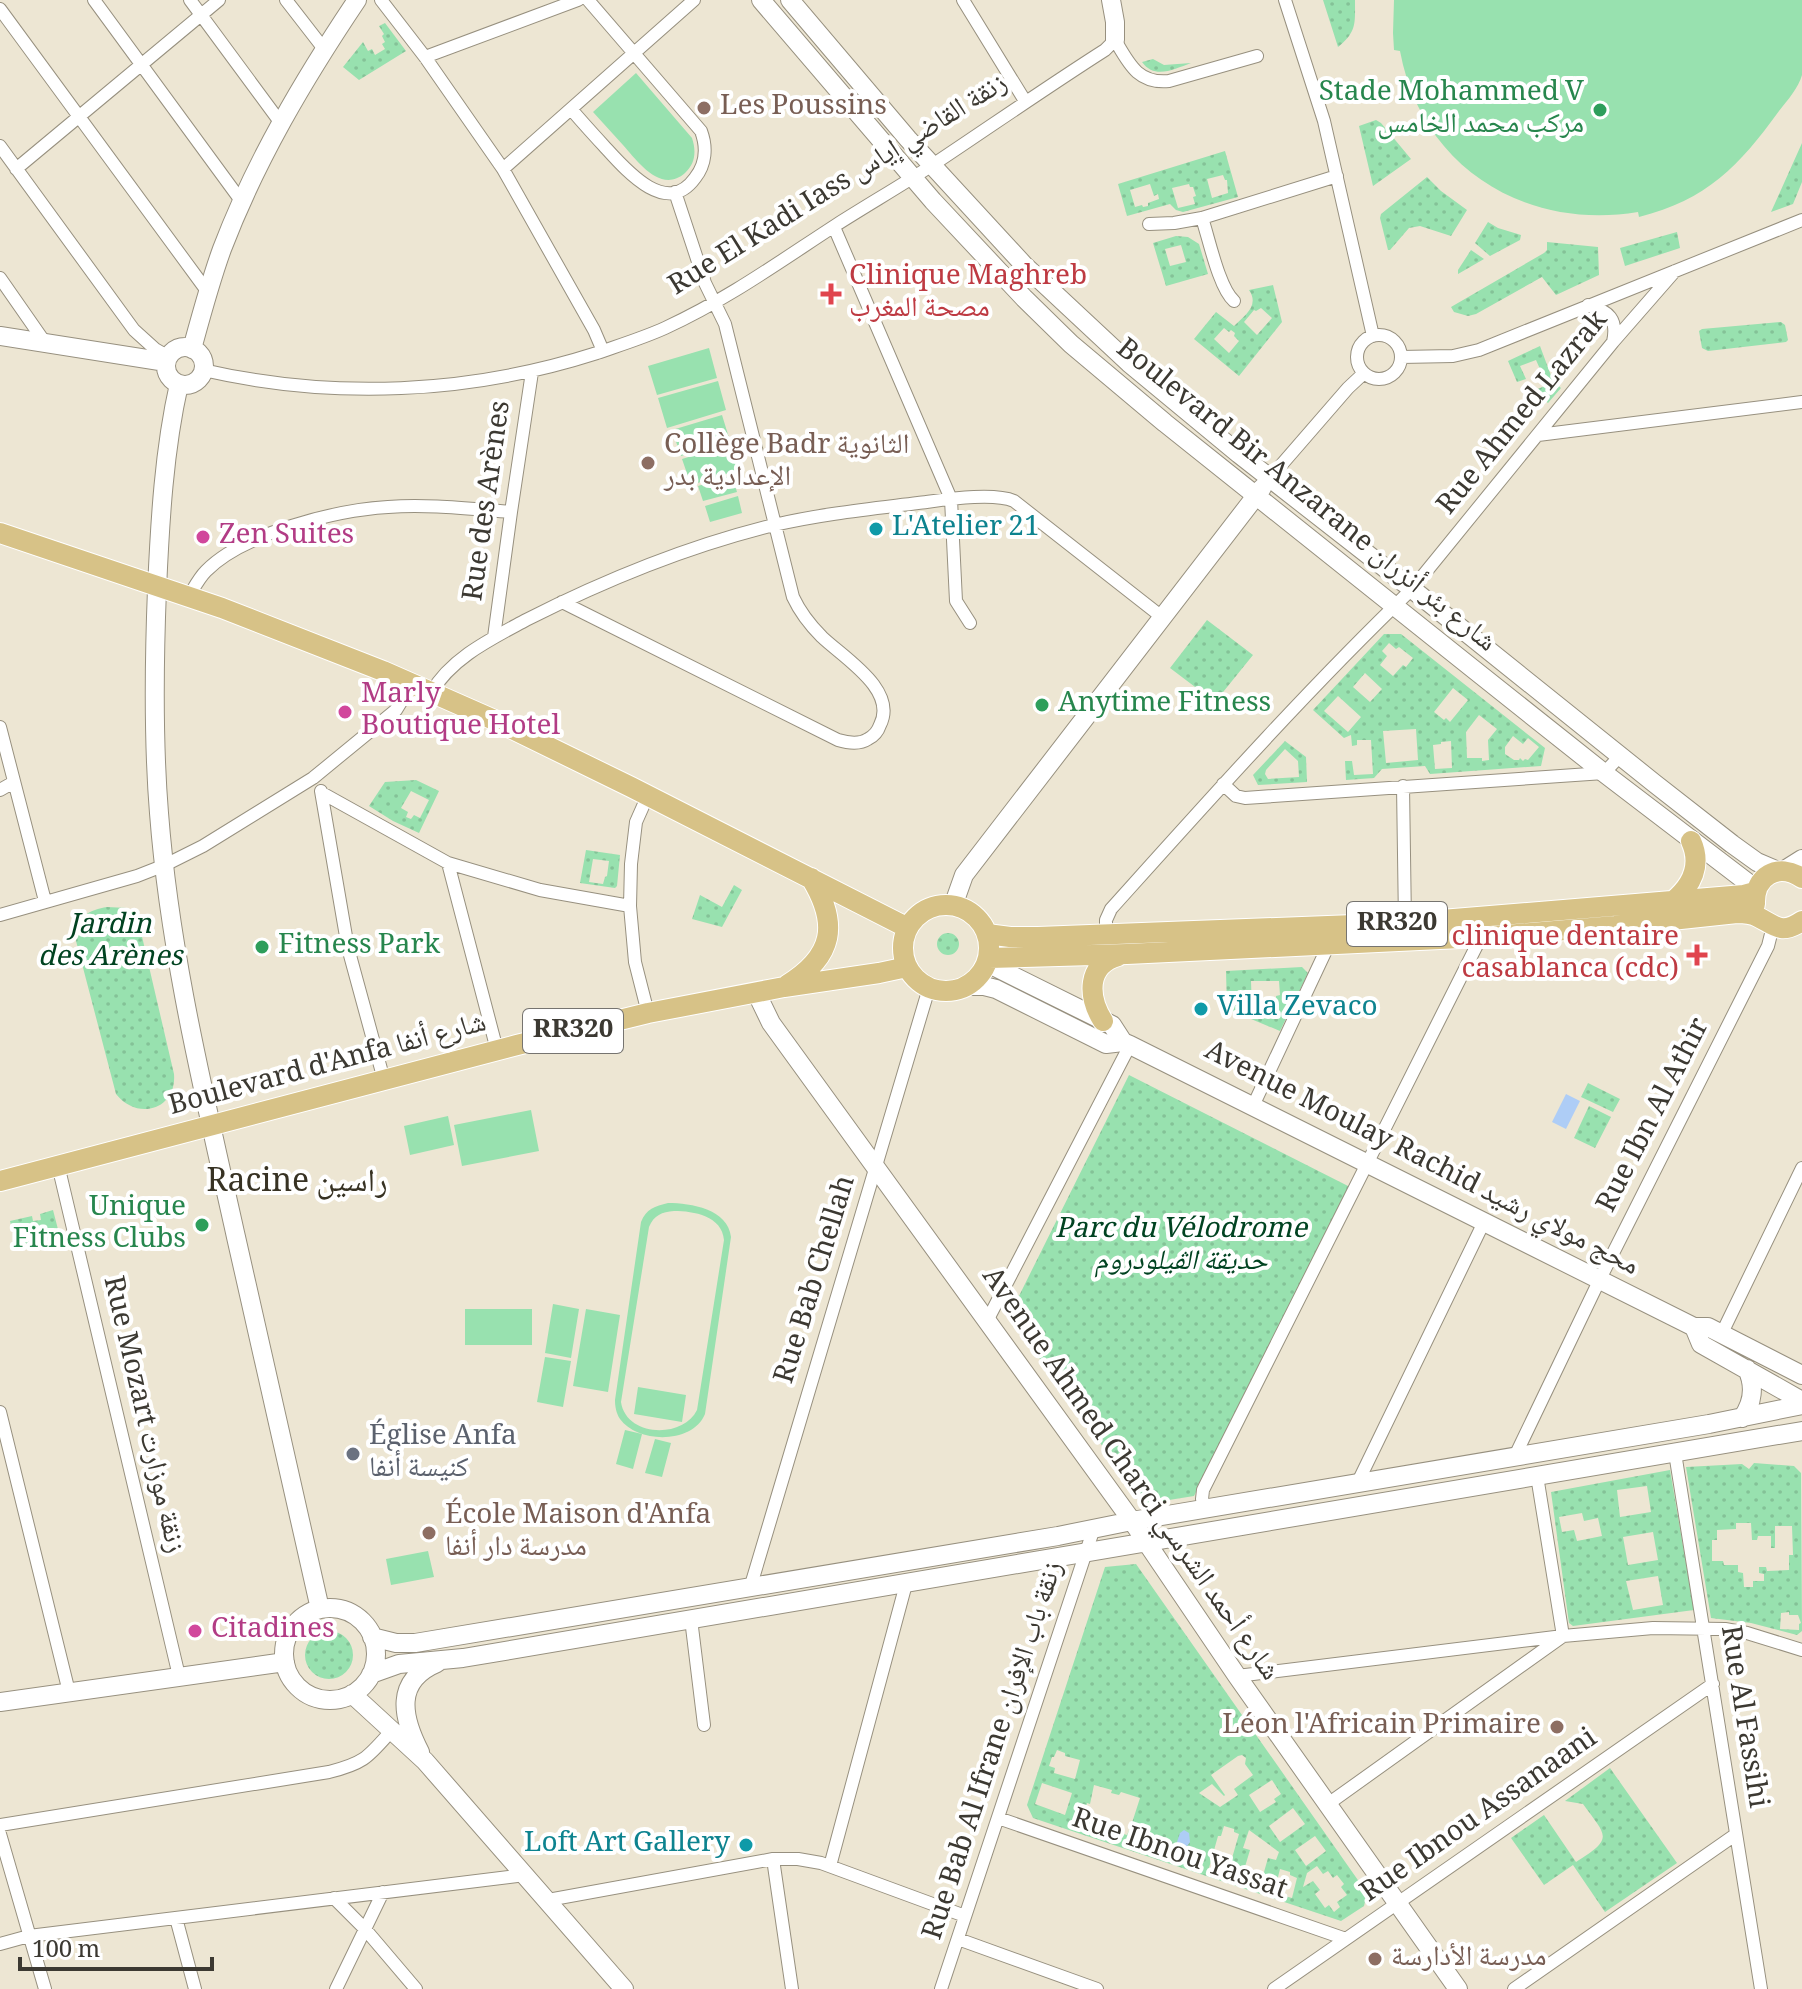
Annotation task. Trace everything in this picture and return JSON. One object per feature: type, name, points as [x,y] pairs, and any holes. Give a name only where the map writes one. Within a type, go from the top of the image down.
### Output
[{"type":"main road","points":[[192,349],[207,291],[242,202],[280,122],[357,0]]},
{"type":"main road","name":"Boulevard Bir Anzarane شارع بئر أنزران","points":[[761,0],[912,177],[1071,344],[1604,773],[1756,891]]},
{"type":"main road","name":"Boulevard Bir Anzarane شارع بئر أنزران","points":[[790,0],[932,165],[1024,265],[1077,317],[1176,404],[1732,844],[1757,862],[1788,873]]},
{"type":"main road","points":[[1111,0],[1115,40]]},
{"type":"main road","points":[[0,336],[168,360]]},
{"type":"main road","points":[[180,349],[192,349],[201,358],[201,376],[193,383],[179,384],[168,375],[168,360],[180,349]]},
{"type":"main road","points":[[179,384],[172,417],[158,555],[155,739],[159,815],[199,1077],[320,1609]]},
{"type":"main road","points":[[953,906],[964,875],[1270,478]]},
{"type":"main road","points":[[0,533],[189,596],[412,684],[648,795],[908,928]]},
{"type":"main road","points":[[1672,902],[1686,889],[1696,869],[1696,855],[1691,841]]},
{"type":"main road","points":[[1785,924],[1755,906],[1756,891],[1766,876],[1788,873],[1802,859]]},
{"type":"main road","points":[[784,987],[818,961],[826,941],[828,913],[811,878]]},
{"type":"main road","name":"RR320","points":[[987,934],[1010,937],[1405,923],[1672,902],[1744,895],[1756,891]]},
{"type":"main road","points":[[953,906],[972,913],[980,920],[990,946],[988,960],[981,975],[968,986],[951,991],[929,988],[912,976],[907,967],[903,946],[908,928],[928,909],[953,906]]},
{"type":"main road","name":"RR320","points":[[988,960],[1481,937],[1737,913],[1785,924]]},
{"type":"main road","points":[[1103,1021],[1093,1002],[1095,976],[1107,960],[1127,954]]},
{"type":"main road","name":"Avenue Moulay Rachid محج مولاي رشيد","points":[[988,960],[1112,1025],[1126,1043],[1599,1281],[1694,1327],[1708,1327],[1722,1333],[1802,1375]]},
{"type":"main road","name":"Boulevard d'Anfa شارع أنفا","points":[[0,1181],[648,1013],[907,967]]},
{"type":"main road","name":"Avenue Moulay Rachid محج مولاي رشيد","points":[[968,986],[996,989],[1106,1044],[1126,1043]]},
{"type":"main road","name":"Avenue Ahmed Charci شارع أحمد الشرسي","points":[[756,992],[771,1023],[1132,1521],[1237,1676],[1458,1989]]},
{"type":"main road","name":"Avenue Moulay Rachid محج مولاي رشيد","points":[[1694,1327],[1701,1344],[1802,1404]]},
{"type":"main road","points":[[1742,1418],[1753,1392],[1747,1369]]},
{"type":"main road","points":[[372,1637],[396,1643],[415,1643],[1742,1418],[1802,1404]]},
{"type":"main road","points":[[371,1674],[399,1664],[440,1661],[906,1584],[1802,1431]]},
{"type":"main road","points":[[336,1608],[351,1613],[364,1623],[372,1637],[376,1656],[371,1674],[352,1694],[332,1699],[319,1698],[308,1694],[292,1680],[285,1662],[285,1644],[292,1627],[302,1617],[320,1609],[336,1608]]},
{"type":"main road","points":[[425,1761],[407,1720],[406,1696],[414,1678],[440,1661]]},
{"type":"main road","points":[[0,1702],[285,1662]]},
{"type":"main road","points":[[352,1694],[425,1761],[624,1989]]},
{"type":"street","points":[[94,0],[242,202]]},
{"type":"street","points":[[190,0],[280,122]]},
{"type":"street","points":[[16,169],[219,0]]},
{"type":"street","points":[[286,0],[324,49]]},
{"type":"street","points":[[381,0],[503,169],[603,351]]},
{"type":"street","points":[[425,57],[578,0]]},
{"type":"street","points":[[571,109],[638,181],[660,191],[675,192],[688,186],[700,170],[705,153],[703,134],[588,0]]},
{"type":"street","points":[[503,169],[694,0]]},
{"type":"street","points":[[963,0],[1025,101]]},
{"type":"street","points":[[1285,0],[1324,121],[1373,336]]},
{"type":"street","points":[[0,9],[207,291]]},
{"type":"street","points":[[1115,40],[1137,74],[1156,81],[1169,81],[1257,56]]},
{"type":"street","name":"Rue El Kadi Iass زنقة القاضي إياس","points":[[203,370],[268,383],[360,389],[428,387],[532,372],[603,351],[663,329],[757,278],[1105,50],[1115,40]]},
{"type":"street","points":[[0,146],[134,330],[168,360]]},
{"type":"street","points":[[1149,224],[1202,218],[1337,176]]},
{"type":"street","points":[[562,602],[838,740],[852,743],[867,740],[878,730],[884,718],[884,706],[876,686],[822,637],[800,610],[791,592],[725,324],[705,283],[675,192]]},
{"type":"street","points":[[1202,218],[1223,285],[1234,301]]},
{"type":"street","points":[[1401,357],[1469,353],[1802,220]]},
{"type":"street","points":[[834,227],[951,499],[956,601],[970,623]]},
{"type":"street","name":"Rue Ahmed Lazrak","points":[[1106,934],[1106,920],[1111,909],[1223,784],[1412,589],[1613,342],[1675,271]]},
{"type":"street","points":[[0,278],[46,344]]},
{"type":"street","points":[[1587,305],[1598,308],[1610,317],[1615,329],[1613,342]]},
{"type":"street","points":[[1384,335],[1394,341],[1401,357],[1398,368],[1388,377],[1373,379],[1363,374],[1357,364],[1357,351],[1364,340],[1373,336],[1384,335]]},
{"type":"street","name":"Rue des Arènes","points":[[494,637],[532,372]]},
{"type":"street","points":[[1270,478],[1363,374]]},
{"type":"street","points":[[1538,435],[1802,402]]},
{"type":"street","points":[[431,693],[448,669],[494,637],[562,602],[662,559],[776,525],[951,499],[1004,498],[1014,501],[1162,617]]},
{"type":"street","points":[[189,596],[214,564],[245,545],[292,525],[386,507],[511,512]]},
{"type":"street","points":[[0,915],[137,876],[203,846],[313,778],[396,710],[412,684]]},
{"type":"street","points":[[0,727],[45,901]]},
{"type":"street","points":[[1223,784],[1236,796],[1245,798],[1604,773],[1620,756]]},
{"type":"street","points":[[313,778],[322,793],[348,948],[384,1080]]},
{"type":"street","points":[[0,790],[14,782]]},
{"type":"street","points":[[1403,786],[1405,923]]},
{"type":"street","points":[[322,793],[448,863],[540,890],[630,906]]},
{"type":"street","points":[[648,795],[636,822],[630,906],[635,962],[648,1013]]},
{"type":"street","points":[[448,863],[497,1050]]},
{"type":"street","name":"Rue Ibn Al Athir","points":[[1515,1456],[1599,1281],[1768,946],[1785,924]]},
{"type":"street","points":[[1206,1509],[1203,1490],[1481,937]]},
{"type":"street","points":[[1253,1106],[1329,944]]},
{"type":"street","name":"Rue Bab Chellah","points":[[751,1585],[929,988]]},
{"type":"street","points":[[987,1321],[1126,1043]]},
{"type":"street","name":"Rue Mozart زنقة موزارت","points":[[58,1165],[179,1676]]},
{"type":"street","points":[[1722,1333],[1802,1168]]},
{"type":"street","points":[[1357,1484],[1484,1222]]},
{"type":"street","points":[[0,1412],[69,1692]]},
{"type":"street","name":"Rue Al Fassihi","points":[[1675,1453],[1761,1989]]},
{"type":"street","points":[[1537,1476],[1563,1636]]},
{"type":"street","name":"Rue Bab Al Ifrane زنقة باب الإفران","points":[[941,1989],[1094,1528]]},
{"type":"street","points":[[830,1866],[906,1584]]},
{"type":"street","points":[[691,1619],[704,1725]]},
{"type":"street","points":[[1237,1676],[1653,1628],[1704,1627],[1747,1633],[1802,1650]]},
{"type":"street","points":[[1328,1804],[1563,1636]]},
{"type":"street","name":"Rue Ibnou Assanaani","points":[[1274,1989],[1713,1684]]},
{"type":"street","points":[[0,1825],[329,1772],[353,1766],[369,1757],[392,1730]]},
{"type":"street","name":"Rue Ibnou Yassat","points":[[998,1818],[1346,1939]]},
{"type":"street","points":[[0,1834],[45,1989]]},
{"type":"street","points":[[1514,1989],[1735,1835]]},
{"type":"street","points":[[773,1859],[792,1989]]},
{"type":"street","points":[[548,1900],[773,1859],[805,1860],[830,1866],[965,1916]]},
{"type":"street","points":[[0,1944],[29,1936],[525,1875]]},
{"type":"street","points":[[336,1989],[383,1892]]},
{"type":"street","points":[[334,1898],[416,1989]]},
{"type":"street","points":[[176,1918],[195,1989]]},
{"type":"street","points":[[958,1939],[1097,1989]]},
{"type":"green space","points":[[1323,0],[1355,0],[1354,26],[1349,37],[1338,47]]},
{"type":"green space","name":"Stade Mohammed V مركب محمد الخامس","points":[[1394,0],[1802,0],[1802,75],[1789,98],[1750,148],[1720,178],[1684,201],[1639,217],[1638,212],[1596,215],[1556,211],[1518,200],[1484,182],[1454,157],[1430,127],[1412,92],[1400,51],[1394,50]]},
{"type":"green space","points":[[385,23],[406,51],[359,80],[343,67],[363,42],[368,51],[372,49],[375,55],[385,49],[382,44],[385,42],[384,34],[379,26]]},
{"type":"green space","points":[[1153,59],[1164,65],[1191,63],[1159,72],[1142,62]]},
{"type":"green space","points":[[636,73],[692,138],[693,161],[689,169],[676,179],[667,180],[651,173],[593,112]]},
{"type":"green space","points":[[1376,120],[1411,159],[1373,186],[1359,126]]},
{"type":"green space","points":[[1802,143],[1802,182],[1793,204],[1771,212]]},
{"type":"green space","points":[[1225,151],[1238,197],[1183,212],[1170,204],[1127,216],[1118,184]],"holes":[[[1223,175],[1227,180],[1228,193],[1212,198],[1207,179]],[[1150,184],[1154,196],[1158,194],[1159,199],[1148,203],[1148,206],[1135,207],[1130,190]],[[1189,184],[1196,196],[1193,197],[1195,204],[1178,208],[1172,188]]]},
{"type":"green space","points":[[1427,177],[1467,210],[1451,236],[1420,226],[1409,228],[1388,250],[1381,214]]},
{"type":"green space","points":[[1488,222],[1521,235],[1520,240],[1490,256],[1475,243]]},
{"type":"green space","points":[[1677,232],[1680,248],[1625,266],[1620,248]]},
{"type":"green space","points":[[1176,236],[1188,237],[1199,244],[1208,274],[1166,286],[1153,243]],"holes":[[[1181,245],[1186,262],[1170,266],[1165,249]]]},
{"type":"green space","points":[[1547,242],[1598,247],[1599,275],[1556,295],[1542,277],[1476,314],[1468,316],[1454,312],[1451,307],[1544,253]]},
{"type":"green space","points":[[1471,250],[1484,259],[1458,274],[1458,270]]},
{"type":"green space","points":[[1273,285],[1282,322],[1239,376],[1194,339],[1216,312],[1234,326],[1252,306],[1249,290]],"holes":[[[1261,308],[1272,318],[1257,335],[1244,322],[1254,310]],[[1224,328],[1235,333],[1239,341],[1229,353],[1214,339]]]},
{"type":"green space","points":[[1781,322],[1785,325],[1786,342],[1708,351],[1702,348],[1699,331],[1702,329]]},
{"type":"green space","points":[[1540,346],[1553,381],[1561,388],[1548,403],[1531,390],[1529,387],[1533,391],[1547,385],[1536,360],[1520,366],[1526,379],[1517,382],[1508,361]]},
{"type":"green space","points":[[709,348],[717,378],[657,395],[648,366]]},
{"type":"green space","points":[[718,381],[726,410],[667,428],[658,398]]},
{"type":"green space","points":[[722,415],[730,441],[681,456],[672,430]]},
{"type":"green space","points":[[731,444],[739,470],[691,485],[682,459]]},
{"type":"green space","points":[[732,475],[737,492],[703,501],[698,486]]},
{"type":"green space","points":[[738,496],[742,513],[710,522],[705,506]]},
{"type":"green space","points":[[1207,620],[1253,655],[1215,702],[1170,668]]},
{"type":"green space","points":[[1384,634],[1401,634],[1545,748],[1541,766],[1430,774],[1425,766],[1382,769],[1374,778],[1346,780],[1345,761],[1352,761],[1354,775],[1373,774],[1371,740],[1357,740],[1357,745],[1352,746],[1351,735],[1344,738],[1313,710]],"holes":[[[1389,643],[1413,658],[1393,676],[1380,665],[1387,656],[1382,651]],[[1365,673],[1382,689],[1370,702],[1353,687]],[[1453,688],[1468,700],[1450,722],[1446,718],[1444,720],[1434,712]],[[1338,696],[1361,717],[1348,732],[1324,711]],[[1479,715],[1497,729],[1488,740],[1489,760],[1467,758],[1466,732]],[[1416,729],[1418,760],[1386,763],[1383,731]],[[1513,736],[1523,744],[1528,738],[1539,747],[1528,760],[1514,760],[1505,754],[1505,747]],[[1451,741],[1452,768],[1435,769],[1433,745]]]},
{"type":"green space","points":[[1285,741],[1306,757],[1307,782],[1258,785],[1253,775]],"holes":[[[1285,749],[1298,761],[1299,777],[1268,779],[1265,774]]]},
{"type":"green space","points":[[416,780],[439,791],[419,833],[369,806],[385,782]],"holes":[[[411,791],[429,800],[420,818],[414,815],[411,819],[406,817],[408,812],[401,808]]]},
{"type":"green space","points":[[586,850],[620,855],[615,888],[580,883]],"holes":[[[593,859],[609,861],[603,884],[589,882]]]},
{"type":"green space","points":[[734,885],[742,890],[722,927],[692,919],[700,895],[722,907]]},
{"type":"green space","name":"Jardin des Arènes","points":[[107,907],[127,908],[137,915],[174,1074],[169,1096],[154,1108],[134,1107],[116,1094],[75,937],[77,924],[84,916]]},
{"type":"green space","points":[[948,933],[956,936],[959,944],[956,952],[948,955],[940,952],[937,944],[940,936]]},
{"type":"green space","points":[[1302,967],[1308,973],[1280,1031],[1227,1009],[1226,971]],"holes":[[[1251,981],[1279,981],[1280,995],[1276,996],[1276,1010],[1252,1010]]]},
{"type":"green space","name":"Parc du Vélodrome حديقة الڤيلودروم","points":[[1129,1075],[1350,1187],[1194,1496],[1144,1504],[1009,1316]]},
{"type":"green space","points":[[1588,1083],[1620,1099],[1613,1112],[1581,1097]]},
{"type":"green space","points":[[1589,1106],[1611,1117],[1595,1148],[1574,1138]]},
{"type":"green space","points":[[531,1110],[539,1151],[462,1166],[454,1125]]},
{"type":"green space","points":[[448,1116],[454,1145],[410,1155],[404,1126]]},
{"type":"green space","points":[[668,1203],[687,1204],[716,1214],[723,1220],[731,1237],[705,1414],[699,1424],[689,1431],[665,1437],[639,1433],[628,1427],[619,1417],[615,1400],[641,1222],[648,1211]],"holes":[[[682,1211],[713,1220],[724,1240],[697,1410],[680,1426],[656,1430],[633,1422],[625,1414],[621,1402],[649,1227],[659,1215]]]},
{"type":"green space","points":[[53,1210],[60,1237],[17,1248],[10,1221],[32,1216],[33,1221],[41,1220],[40,1214]]},
{"type":"green space","points":[[553,1304],[579,1309],[571,1358],[545,1353]]},
{"type":"green space","points":[[465,1309],[532,1309],[532,1345],[465,1345]]},
{"type":"green space","points":[[586,1309],[620,1315],[608,1392],[573,1386]]},
{"type":"green space","points":[[545,1357],[571,1361],[563,1407],[537,1402]]},
{"type":"green space","points":[[638,1387],[686,1395],[682,1422],[634,1414]]},
{"type":"green space","points":[[625,1430],[642,1434],[633,1469],[616,1464]]},
{"type":"green space","points":[[655,1439],[671,1443],[662,1477],[645,1473]]},
{"type":"green space","points":[[1754,1463],[1794,1466],[1801,1473],[1802,1631],[1797,1635],[1751,1623],[1711,1618],[1686,1467],[1742,1464],[1749,1469]],"holes":[[[1736,1523],[1751,1523],[1752,1540],[1757,1540],[1758,1536],[1771,1536],[1771,1548],[1775,1548],[1775,1526],[1792,1526],[1793,1555],[1789,1555],[1789,1570],[1767,1571],[1766,1567],[1759,1567],[1764,1581],[1753,1581],[1753,1587],[1744,1587],[1743,1573],[1738,1572],[1738,1565],[1712,1561],[1712,1540],[1717,1540],[1717,1530],[1736,1529]],[[1789,1612],[1789,1615],[1798,1615],[1801,1623],[1799,1630],[1780,1629],[1781,1613]]]},
{"type":"green space","points":[[1670,1470],[1694,1610],[1573,1626],[1569,1623],[1551,1492]],"holes":[[[1647,1486],[1651,1512],[1620,1517],[1617,1490]],[[1582,1513],[1584,1521],[1598,1518],[1602,1536],[1577,1541],[1574,1530],[1562,1532],[1559,1517]],[[1653,1532],[1658,1560],[1628,1565],[1623,1537]],[[1658,1576],[1663,1605],[1633,1610],[1626,1581]]]},
{"type":"green space","points":[[428,1551],[434,1577],[391,1585],[386,1559]]},
{"type":"green space","points":[[1136,1564],[1367,1893],[1364,1906],[1341,1921],[1033,1818],[1027,1805],[1105,1567]],"holes":[[[1057,1750],[1080,1760],[1075,1779],[1054,1773],[1055,1768],[1049,1766]],[[1242,1755],[1253,1775],[1234,1789],[1238,1795],[1220,1807],[1199,1793],[1212,1784],[1225,1795],[1211,1775]],[[1272,1780],[1281,1794],[1274,1799],[1276,1802],[1260,1812],[1249,1795]],[[1042,1783],[1072,1793],[1065,1815],[1035,1804]],[[1094,1785],[1112,1790],[1111,1793],[1119,1795],[1121,1792],[1140,1798],[1127,1835],[1083,1820]],[[1293,1808],[1305,1824],[1280,1842],[1269,1826]],[[1224,1826],[1234,1829],[1239,1834],[1230,1865],[1226,1864],[1222,1876],[1209,1868]],[[1249,1830],[1279,1852],[1276,1860],[1268,1858],[1260,1886],[1241,1880],[1250,1850],[1243,1848]],[[1315,1836],[1326,1851],[1306,1866],[1295,1850]],[[1317,1866],[1323,1874],[1328,1871],[1333,1878],[1337,1875],[1347,1895],[1337,1902],[1340,1907],[1334,1912],[1329,1905],[1325,1908],[1315,1894],[1320,1890],[1313,1881],[1303,1887],[1307,1873]],[[1280,1869],[1297,1878],[1292,1898],[1274,1893]]]},
{"type":"green space","points":[[329,1631],[346,1638],[353,1655],[346,1672],[329,1679],[312,1672],[305,1655],[312,1638]]},
{"type":"green space","points":[[1610,1768],[1677,1863],[1605,1912],[1573,1865],[1544,1885],[1511,1838],[1544,1815],[1576,1862],[1588,1854],[1601,1842],[1601,1830],[1583,1804],[1565,1801]]},
{"type":"water","points":[[1566,1094],[1580,1101],[1566,1129],[1552,1122]]},
{"type":"water","points":[[1184,1830],[1189,1833],[1190,1842],[1183,1852],[1178,1853],[1175,1848]]},
{"type":"place","name":"Les Poussins","points":[[704,108]]},
{"type":"place","name":"Stade Mohammed V مركب محمد الخامس","points":[[1600,110]]},
{"type":"place","name":"Clinique Maghreb مصحة المغرب","points":[[831,294]]},
{"type":"place","name":"Collège Badr الثانوية الإعدادية بدر","points":[[648,463]]},
{"type":"place","name":"L'Atelier 21","points":[[876,529]]},
{"type":"place","name":"Zen Suites","points":[[203,537]]},
{"type":"place","name":"Anytime Fitness","points":[[1042,705]]},
{"type":"place","name":"Marly Boutique Hotel","points":[[345,712]]},
{"type":"place","name":"Fitness Park","points":[[262,947]]},
{"type":"place","name":"clinique dentaire casablanca (cdc)","points":[[1697,955]]},
{"type":"place","name":"Villa Zevaco","points":[[1201,1009]]},
{"type":"place","name":"Unique Fitness Clubs","points":[[202,1225]]},
{"type":"place","name":"Église Anfa كنيسة أنفا","points":[[353,1454]]},
{"type":"place","name":"École Maison d'Anfa مدرسة دار أنفا","points":[[429,1533]]},
{"type":"place","name":"Citadines","points":[[195,1631]]},
{"type":"place","name":"Léon l'Africain Primaire","points":[[1557,1727]]},
{"type":"place","name":"Loft Art Gallery","points":[[746,1845]]},
{"type":"place","name":"مدرسة الأدارسة","points":[[1375,1959]]},
{"type":"district","name":"Racine راسين","points":[[297,1184]]}]
